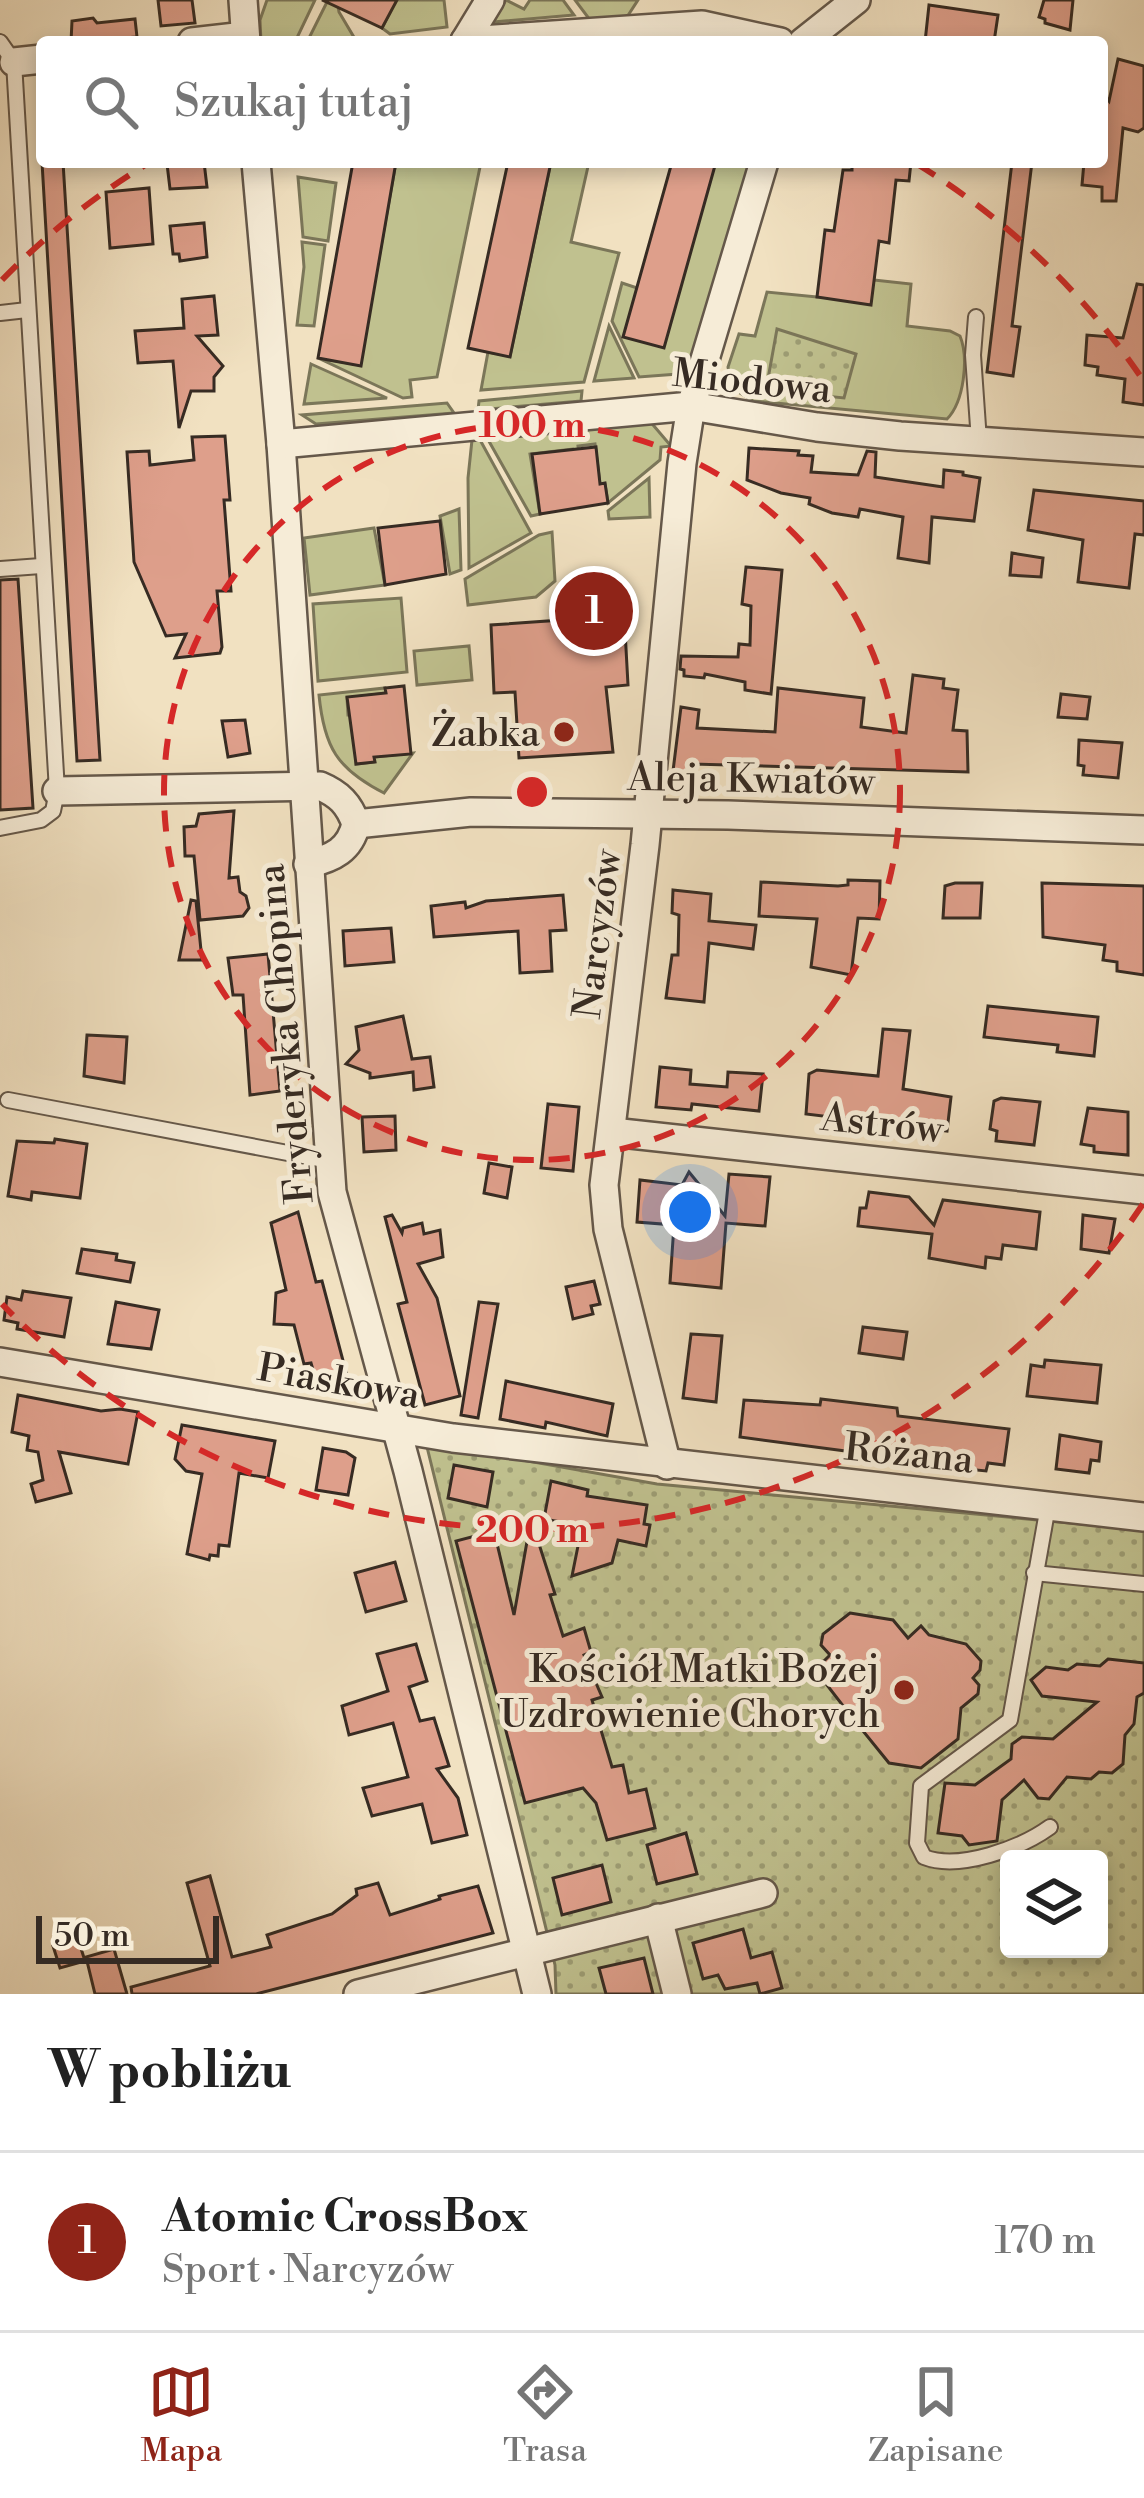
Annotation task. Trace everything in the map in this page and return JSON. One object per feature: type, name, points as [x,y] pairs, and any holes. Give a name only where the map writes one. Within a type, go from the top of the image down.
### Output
[{"type":"street","points":[[468,36],[490,0]]},
{"type":"street","points":[[625,28],[646,0]]},
{"type":"street","points":[[811,36],[856,0]]},
{"type":"street","points":[[244,2],[245,36]]},
{"type":"street","points":[[518,36],[702,25],[752,36]]},
{"type":"street","name":"Fryderyka Chopina","points":[[256,168],[281,444],[332,1192],[537,1994]]},
{"type":"street","name":"Narcyzów","points":[[667,1465],[608,1229],[604,1184],[648,814],[675,523],[692,406],[762,168]]},
{"type":"street","name":"Miodowa","points":[[281,444],[692,406],[817,427],[1144,452]]},
{"type":"street","points":[[57,791],[320,786],[337,794],[351,809],[356,824],[344,849],[328,860],[308,864]]},
{"type":"street","name":"Aleja Kwiatów","points":[[356,824],[471,812],[1144,830]]},
{"type":"street","name":"Astrów","points":[[612,1132],[1144,1190]]},
{"type":"street","name":"Piaskowa","points":[[0,1362],[396,1429],[667,1465]]},
{"type":"street","name":"Różana","points":[[667,1465],[1144,1517]]},
{"type":"street","points":[[372,1992],[763,1893]]},
{"type":"street","points":[[658,1918],[677,1994]]},
{"type":"lane","points":[[0,828],[41,820],[52,811],[57,791],[14,55]]},
{"type":"lane","points":[[0,313],[27,310]]},
{"type":"lane","points":[[976,317],[973,355],[979,442]]},
{"type":"lane","points":[[0,568],[41,566]]},
{"type":"lane","points":[[8,1100],[330,1161]]},
{"type":"lane","points":[[1048,1506],[1010,1720],[921,1786],[917,1848],[928,1859],[942,1862],[1016,1849],[1050,1827]]},
{"type":"lane","points":[[1034,1573],[1144,1584]]},
{"type":"green space","points":[[267,0],[315,0],[298,36],[261,36]]},
{"type":"green space","points":[[328,0],[337,0],[353,36],[310,36]]},
{"type":"green space","points":[[396,0],[444,0],[447,27],[390,34],[382,28]]},
{"type":"green space","points":[[506,0],[524,9],[530,0],[563,0],[574,15],[493,22]]},
{"type":"green space","points":[[575,0],[638,0],[625,20],[590,20]]},
{"type":"green space","points":[[395,168],[480,168],[437,377],[410,380],[412,397],[403,398],[318,358],[360,365]]},
{"type":"green space","points":[[550,168],[588,168],[571,242],[619,253],[584,382],[481,390],[488,352],[510,356]]},
{"type":"green space","points":[[712,168],[751,168],[691,373],[639,377],[612,321],[622,283],[637,288]]},
{"type":"green space","points":[[298,177],[336,183],[328,241],[303,237]]},
{"type":"green space","points":[[302,242],[325,245],[314,326],[297,325]]},
{"type":"green space","points":[[874,280],[911,284],[907,326],[960,336],[963,379],[947,419],[753,401],[732,388],[728,367],[739,334],[755,336],[767,292],[817,297]]},
{"type":"green space","points":[[609,326],[634,378],[594,381]]},
{"type":"green space","points":[[777,329],[856,354],[844,398],[766,390]]},
{"type":"green space","points":[[311,364],[387,398],[304,404]]},
{"type":"green space","points":[[582,391],[581,401],[478,410],[479,401]]},
{"type":"green space","points":[[447,403],[454,413],[316,424],[302,415]]},
{"type":"green space","points":[[648,419],[671,446],[661,447],[660,460],[608,503],[605,484],[600,484],[595,444],[578,446],[579,453],[573,449],[530,454],[540,514],[531,516],[486,436]]},
{"type":"green space","points":[[479,438],[531,533],[469,568],[468,478],[472,440]]},
{"type":"green space","points":[[649,478],[650,517],[609,519],[608,511]]},
{"type":"green space","points":[[459,509],[461,570],[450,574],[440,516]]},
{"type":"green space","points":[[374,528],[385,585],[310,595],[304,538]]},
{"type":"green space","points":[[552,532],[555,581],[536,597],[468,605],[465,579]]},
{"type":"green space","points":[[401,598],[407,672],[318,681],[313,604]]},
{"type":"green space","points":[[469,646],[472,680],[417,685],[414,651]]},
{"type":"green space","points":[[385,688],[386,693],[347,698],[348,715],[354,715],[356,764],[413,753],[384,793],[355,775],[336,754],[329,743],[319,695]]},
{"type":"green space","points":[[426,1443],[657,1484],[1144,1530],[1144,1994],[556,1994],[555,1965]]},
{"type":"building","points":[[158,0],[192,0],[195,23],[161,26]]},
{"type":"building","points":[[322,0],[397,0],[382,28]]},
{"type":"building","points":[[1044,0],[1073,0],[1070,30],[1039,17]]},
{"type":"building","points":[[929,5],[998,15],[995,36],[926,36]]},
{"type":"building","points":[[135,19],[137,36],[71,36],[72,21]]},
{"type":"building","points":[[1118,59],[1144,66],[1144,128],[1138,132],[1123,128],[1116,201],[1102,201],[1102,187],[1082,185],[1083,168],[1108,168],[1109,101]]},
{"type":"building","points":[[42,168],[63,168],[100,760],[77,761]]},
{"type":"building","points":[[167,168],[205,168],[207,187],[170,189]]},
{"type":"building","points":[[352,168],[395,168],[361,366],[318,358]]},
{"type":"building","points":[[507,168],[550,168],[510,357],[468,348]]},
{"type":"building","points":[[670,168],[714,168],[664,348],[623,337]]},
{"type":"building","points":[[910,168],[909,181],[896,180],[889,243],[879,241],[871,305],[817,297],[825,230],[834,231],[843,170]]},
{"type":"building","points":[[1011,168],[1031,168],[1012,326],[1020,327],[1013,376],[987,372]]},
{"type":"building","points":[[149,188],[153,244],[110,248],[106,192]]},
{"type":"building","points":[[204,223],[207,257],[180,261],[179,254],[173,254],[170,226]]},
{"type":"building","points":[[1137,284],[1144,285],[1144,405],[1123,402],[1125,379],[1097,375],[1098,367],[1085,365],[1087,335],[1123,338]]},
{"type":"building","points":[[214,296],[218,335],[197,336],[223,366],[214,377],[214,391],[191,391],[179,428],[173,361],[138,363],[135,331],[184,328],[182,299]]},
{"type":"building","points":[[225,436],[231,591],[217,591],[222,647],[220,653],[175,658],[186,634],[166,636],[134,562],[127,452],[149,451],[150,465],[194,460],[192,437]]},
{"type":"building","points":[[596,447],[600,484],[605,483],[608,503],[540,514],[532,454]]},
{"type":"building","points":[[749,448],[799,451],[798,455],[813,456],[811,472],[858,475],[867,451],[876,452],[875,477],[943,487],[944,470],[963,472],[980,478],[974,521],[932,517],[929,563],[898,558],[903,517],[860,509],[858,517],[832,513],[809,504],[810,498],[747,480]]},
{"type":"building","points":[[1034,490],[1144,501],[1144,535],[1135,534],[1129,588],[1078,582],[1083,540],[1028,530]]},
{"type":"building","points":[[440,521],[446,574],[385,585],[378,528]]},
{"type":"building","points":[[1012,553],[1043,558],[1041,577],[1010,575]]},
{"type":"building","points":[[746,567],[782,570],[771,694],[745,690],[745,682],[705,674],[704,678],[684,676],[680,669],[681,656],[738,657],[739,644],[750,645],[751,606],[742,604]]},
{"type":"building","points":[[18,579],[33,808],[0,810],[0,580]]},
{"type":"building","points":[[623,594],[628,685],[606,687],[613,752],[519,758],[515,692],[494,693],[491,625],[561,620],[560,598]]},
{"type":"building","points":[[913,675],[944,679],[943,688],[958,690],[953,730],[967,731],[968,772],[693,764],[691,773],[673,771],[681,707],[699,710],[697,728],[775,732],[778,688],[864,698],[861,727],[906,733]]},
{"type":"building","points":[[404,686],[411,754],[374,757],[375,762],[356,764],[347,697]]},
{"type":"building","points":[[1061,694],[1090,697],[1087,719],[1058,717]]},
{"type":"building","points":[[245,720],[250,753],[228,757],[222,721]]},
{"type":"building","points":[[1079,740],[1122,743],[1118,778],[1083,775],[1084,766],[1078,765]]},
{"type":"building","points":[[234,811],[229,878],[238,877],[249,908],[243,916],[200,920],[194,856],[185,856],[184,827],[196,826],[199,814]]},
{"type":"building","points":[[848,880],[880,881],[879,919],[858,918],[851,975],[811,967],[817,919],[759,916],[761,882],[838,886],[848,885]]},
{"type":"building","points":[[982,883],[980,918],[943,918],[945,886]]},
{"type":"building","points":[[1042,883],[1144,886],[1144,975],[1117,971],[1117,962],[1103,960],[1105,945],[1043,937]]},
{"type":"building","points":[[673,890],[711,894],[709,921],[756,925],[753,949],[709,943],[704,1002],[666,998],[672,955],[678,955],[679,915],[672,913]]},
{"type":"building","points":[[563,895],[566,930],[550,931],[552,971],[520,973],[518,931],[434,937],[431,906],[465,902],[466,908],[486,901]]},
{"type":"building","points":[[191,900],[196,901],[202,960],[179,960]]},
{"type":"building","points":[[391,928],[394,962],[345,966],[343,931]]},
{"type":"building","points":[[268,954],[280,1091],[250,1095],[243,995],[233,995],[228,958]]},
{"type":"building","points":[[988,1006],[1098,1017],[1094,1056],[1057,1052],[1058,1045],[984,1037]]},
{"type":"building","points":[[403,1016],[412,1059],[430,1057],[434,1087],[414,1090],[413,1072],[370,1078],[370,1073],[346,1064],[359,1050],[356,1027]]},
{"type":"building","points":[[883,1029],[910,1031],[903,1089],[951,1097],[947,1131],[806,1114],[809,1074],[817,1070],[878,1076]]},
{"type":"building","points":[[87,1035],[127,1037],[124,1083],[84,1076]]},
{"type":"building","points":[[660,1067],[691,1070],[690,1084],[727,1087],[728,1072],[763,1074],[759,1111],[692,1104],[691,1110],[656,1107]]},
{"type":"building","points":[[994,1101],[1040,1102],[1034,1145],[996,1141],[997,1131],[990,1129]]},
{"type":"building","points":[[548,1104],[579,1107],[573,1171],[541,1168]]},
{"type":"building","points":[[1088,1108],[1128,1112],[1128,1155],[1094,1152],[1094,1146],[1081,1144]]},
{"type":"building","points":[[395,1116],[396,1150],[364,1152],[362,1117]]},
{"type":"building","points":[[55,1139],[87,1144],[80,1198],[32,1192],[31,1200],[8,1196],[17,1141],[54,1143]]},
{"type":"building","points":[[489,1163],[512,1167],[507,1198],[484,1193]]},
{"type":"building","points":[[689,1172],[725,1216],[729,1174],[770,1177],[765,1226],[726,1223],[721,1288],[670,1283],[674,1225],[637,1222],[640,1180],[682,1185]]},
{"type":"building","points":[[869,1192],[909,1197],[934,1225],[943,1200],[1040,1212],[1036,1249],[1003,1245],[1001,1259],[986,1257],[985,1268],[929,1258],[932,1234],[858,1226],[860,1208],[866,1208]]},
{"type":"building","points":[[298,1212],[346,1372],[316,1380],[311,1363],[304,1364],[294,1325],[274,1324],[276,1293],[286,1290],[271,1223]]},
{"type":"building","points":[[392,1215],[402,1233],[403,1228],[422,1223],[424,1234],[440,1230],[443,1257],[418,1264],[437,1298],[460,1396],[425,1405],[398,1304],[407,1302],[385,1217]]},
{"type":"building","points":[[1083,1215],[1115,1219],[1109,1253],[1081,1249]]},
{"type":"building","points":[[82,1249],[117,1254],[116,1260],[134,1263],[130,1282],[77,1273]]},
{"type":"building","points":[[594,1281],[600,1304],[591,1306],[593,1314],[573,1319],[566,1287]]},
{"type":"building","points":[[23,1291],[71,1298],[64,1337],[17,1329],[18,1323],[4,1320],[7,1297],[21,1300]]},
{"type":"building","points":[[116,1302],[159,1310],[151,1349],[108,1344]]},
{"type":"building","points":[[479,1302],[498,1304],[478,1418],[461,1415]]},
{"type":"building","points":[[863,1327],[907,1332],[903,1359],[859,1353]]},
{"type":"building","points":[[691,1334],[722,1336],[716,1402],[683,1398]]},
{"type":"building","points":[[1045,1360],[1101,1365],[1097,1403],[1027,1396],[1031,1365],[1044,1367]]},
{"type":"building","points":[[506,1381],[613,1404],[607,1436],[546,1422],[545,1428],[500,1419]]},
{"type":"building","points":[[18,1395],[101,1411],[138,1412],[128,1464],[59,1452],[71,1493],[36,1502],[31,1484],[43,1480],[38,1452],[27,1450],[29,1436],[12,1432]]},
{"type":"building","points":[[821,1399],[897,1408],[898,1416],[1009,1429],[1004,1465],[988,1463],[986,1471],[966,1469],[966,1461],[915,1453],[914,1460],[740,1437],[744,1400],[820,1405]]},
{"type":"building","points":[[182,1425],[275,1441],[268,1478],[239,1473],[229,1546],[219,1545],[218,1556],[210,1555],[209,1560],[187,1554],[202,1474],[186,1471],[175,1459]]},
{"type":"building","points":[[1060,1435],[1101,1442],[1099,1461],[1091,1460],[1089,1473],[1056,1469]]},
{"type":"building","points":[[323,1448],[355,1458],[348,1495],[316,1490]]},
{"type":"building","points":[[454,1465],[493,1472],[487,1507],[448,1498]]},
{"type":"building","points":[[551,1481],[588,1490],[587,1496],[647,1505],[646,1546],[618,1540],[612,1563],[572,1576],[582,1526],[544,1519]]},
{"type":"building","points":[[531,1519],[563,1636],[584,1628],[591,1652],[584,1655],[602,1697],[592,1700],[612,1767],[623,1765],[629,1793],[646,1789],[655,1828],[607,1840],[596,1803],[583,1788],[525,1803],[456,1541],[494,1531],[514,1615]]},
{"type":"building","points":[[395,1562],[406,1601],[366,1612],[355,1573]]},
{"type":"building","name":"Kościół Matki Bożej Uzdrowienie Chorych","points":[[850,1613],[893,1620],[908,1638],[921,1626],[929,1635],[966,1644],[981,1661],[973,1678],[979,1685],[978,1694],[961,1708],[958,1739],[921,1768],[889,1763],[863,1731],[878,1718],[847,1711],[820,1676],[821,1664],[830,1655],[821,1645],[823,1634]]},
{"type":"building","points":[[416,1644],[427,1681],[409,1687],[420,1721],[434,1718],[449,1766],[437,1769],[458,1798],[467,1835],[432,1843],[422,1804],[372,1816],[363,1788],[408,1777],[393,1723],[349,1735],[342,1706],[388,1691],[377,1654]]},
{"type":"building","points":[[1108,1659],[1144,1663],[1144,1693],[1137,1697],[1134,1724],[1125,1735],[1123,1764],[1091,1779],[1067,1777],[1049,1799],[1038,1798],[1024,1780],[1002,1800],[997,1841],[969,1845],[962,1836],[938,1833],[945,1783],[975,1785],[1011,1759],[1012,1744],[1022,1737],[1053,1739],[1097,1702],[1042,1696],[1031,1680],[1046,1667],[1100,1666]]},
{"type":"building","points":[[686,1833],[697,1874],[657,1884],[647,1845]]},
{"type":"building","points":[[602,1865],[611,1902],[562,1915],[553,1878]]},
{"type":"building","points":[[210,1876],[232,1957],[271,1947],[267,1935],[332,1914],[357,1895],[356,1889],[378,1883],[390,1915],[478,1886],[493,1933],[256,1994],[132,1994],[131,1987],[210,1966],[187,1883]]},
{"type":"building","points":[[743,1929],[751,1958],[772,1952],[782,1988],[760,1994],[757,1983],[725,1989],[718,1975],[703,1979],[693,1943]]},
{"type":"building","points":[[78,1939],[85,1961],[60,1968],[53,1946]]},
{"type":"building","points":[[114,1949],[127,1994],[95,1994],[86,1957]]},
{"type":"building","points":[[644,1958],[653,1994],[606,1994],[599,1968]]},
{"type":"place","name":"Atomic CrossBox","points":[[594,611]]},
{"type":"place","name":"Żabka","points":[[564,732]]},
{"type":"place","name":"Kościół Matki Bożej Uzdrowienie Chorych","points":[[904,1690]]}]
